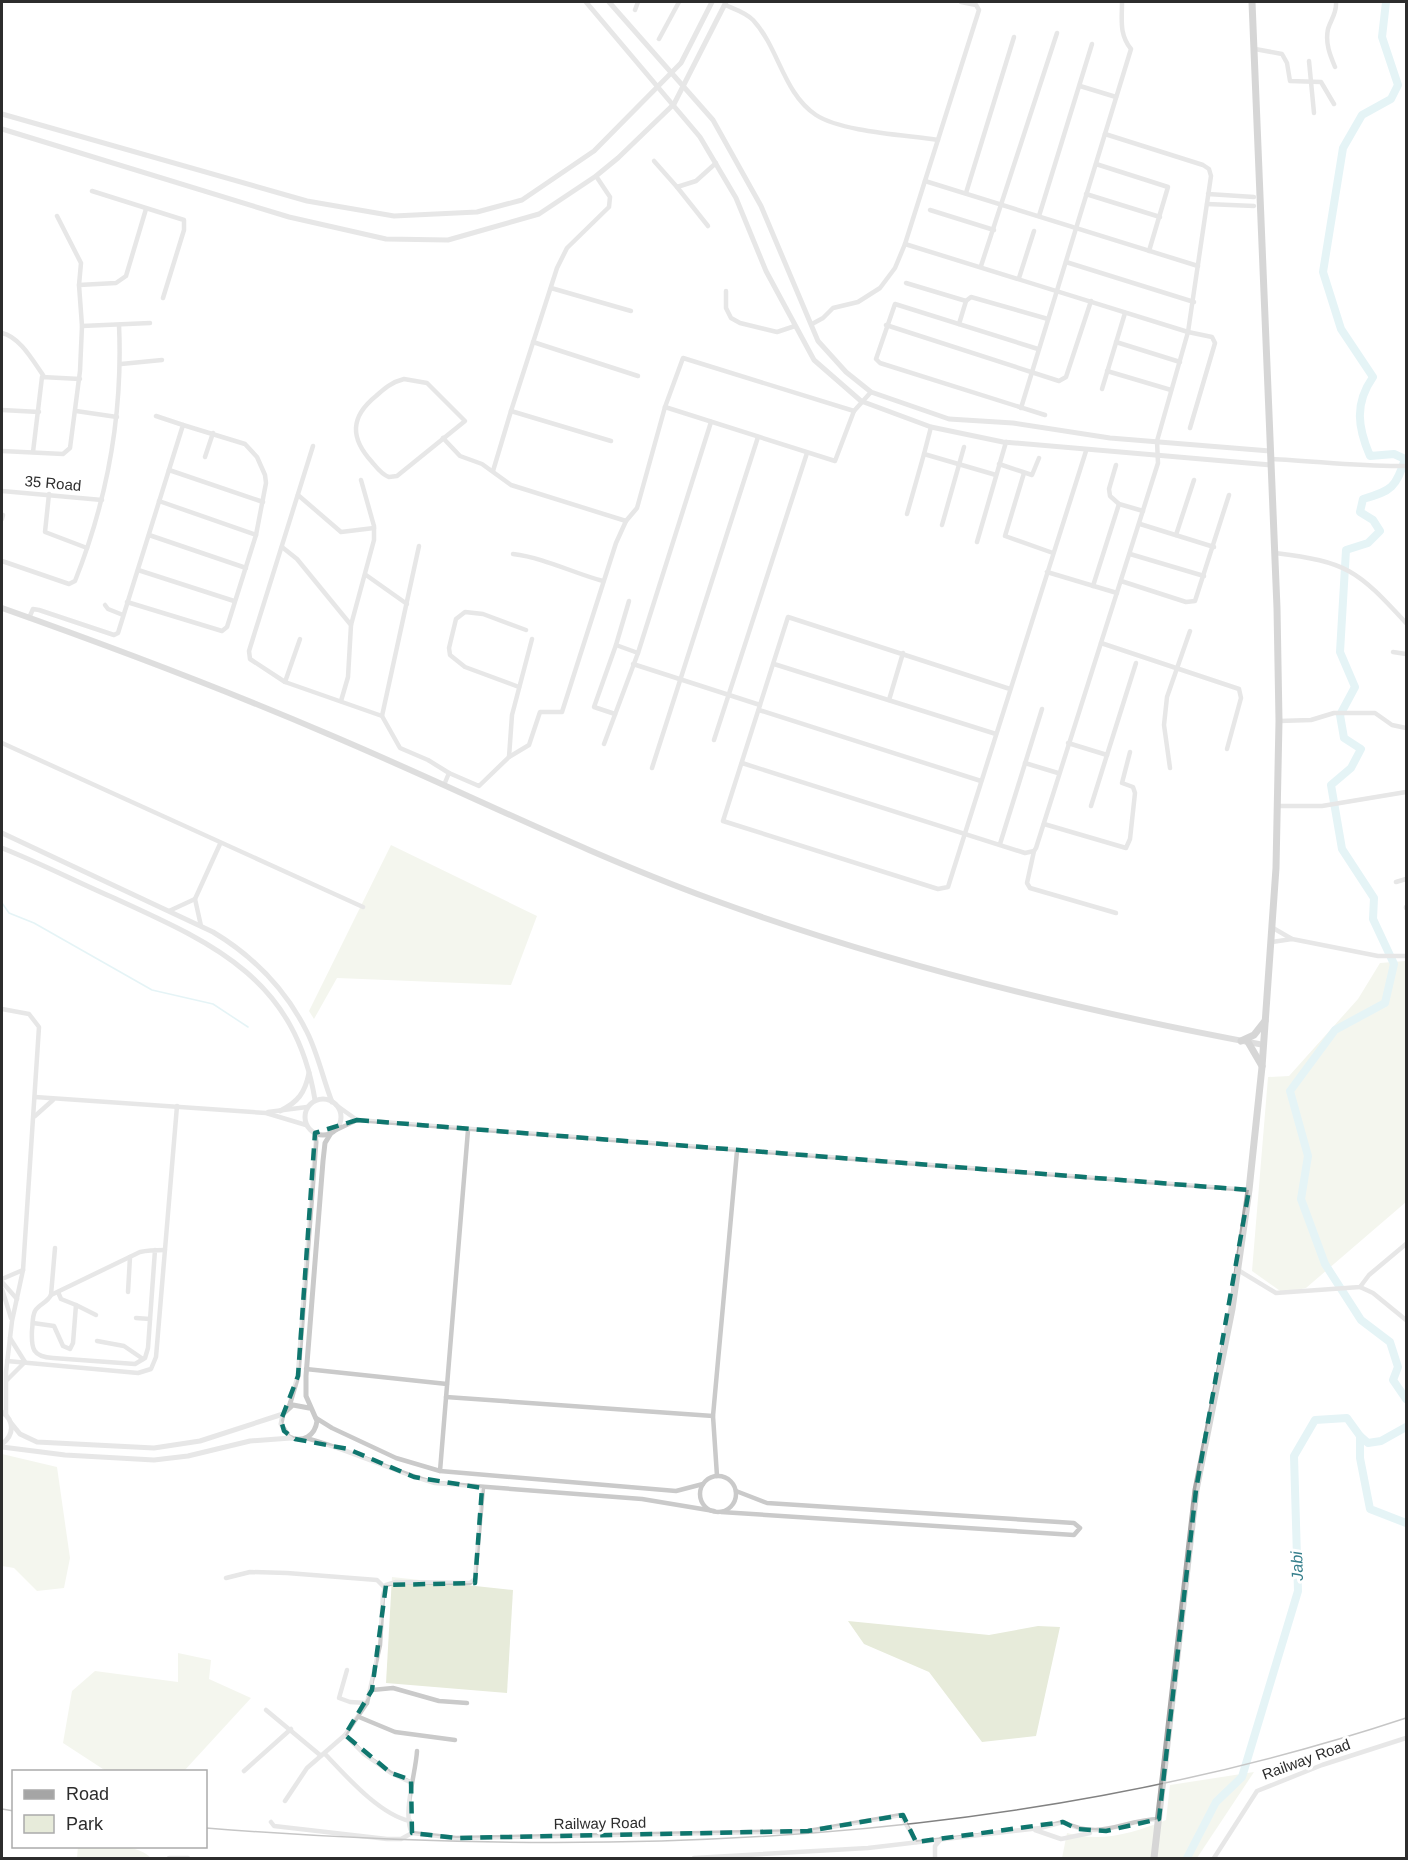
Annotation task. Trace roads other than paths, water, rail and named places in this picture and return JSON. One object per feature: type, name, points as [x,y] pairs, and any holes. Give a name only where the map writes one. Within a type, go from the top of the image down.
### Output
[{"type":"main road","points":[[1154,1858],[1196,1490],[1238,1270],[1249,1190],[1273,928],[1279,721],[1275,553],[1252,2]]},
{"type":"main road","points":[[2,608],[159,664],[330,734],[617,861],[709,898],[798,930],[1037,998],[1107,1015],[1264,1045]]},
{"type":"main road","points":[[1244,1042],[1254,1035],[1266,1019]]},
{"type":"main road","points":[[1244,1042],[1262,1067]]},
{"type":"street","points":[[586,2],[675,104],[716,163],[736,198],[766,271],[814,360],[861,401],[931,427],[1006,442],[1156,456],[1271,462],[1316,461],[1359,467],[1407,466]]},
{"type":"street","points":[[609,2],[713,120],[761,206],[818,341],[846,372],[871,392],[949,419],[1013,423],[1110,438],[1270,451]]},
{"type":"street","points":[[635,10],[638,2]]},
{"type":"street","points":[[659,39],[679,2]]},
{"type":"street","points":[[2,114],[307,201],[394,216],[477,212],[522,200],[594,151],[617,125],[681,63],[712,2]]},
{"type":"street","points":[[812,324],[824,318],[833,308],[858,302],[880,288],[895,268],[905,244],[979,10],[976,5],[961,2]]},
{"type":"street","points":[[1021,408],[1131,49],[1123,37],[1121,28],[1122,2]]},
{"type":"street","points":[[1335,67],[1327,42],[1328,30],[1337,9],[1336,2]]},
{"type":"street","points":[[2,129],[289,217],[386,239],[448,240],[539,214],[596,176],[675,104],[725,3],[752,20],[794,92],[807,108],[819,117],[843,126],[938,140]]},
{"type":"street","points":[[981,266],[1057,33]]},
{"type":"street","points":[[966,193],[1014,38]]},
{"type":"street","points":[[1039,216],[1092,44]]},
{"type":"street","points":[[1255,49],[1282,54],[1287,63],[1290,81],[1323,84],[1334,104]]},
{"type":"street","points":[[1309,61],[1314,113]]},
{"type":"street","points":[[1080,86],[1116,97]]},
{"type":"street","points":[[1105,134],[1203,165],[1209,170],[1211,176],[1194,302],[1188,332],[1157,441],[1158,463],[1058,773],[1034,851],[1027,886],[1116,913]]},
{"type":"street","points":[[654,161],[708,226]]},
{"type":"street","points":[[677,187],[696,181],[716,163]]},
{"type":"street","points":[[1096,164],[1166,185],[1168,190],[1149,251]]},
{"type":"street","points":[[493,471],[532,342],[567,248],[609,207],[610,197],[596,176]]},
{"type":"street","points":[[925,181],[1198,266]]},
{"type":"street","points":[[92,191],[180,218],[185,224],[163,298]]},
{"type":"street","points":[[1086,194],[1160,218]]},
{"type":"street","points":[[1208,194],[1254,197]]},
{"type":"street","points":[[1207,204],[1254,206]]},
{"type":"street","points":[[79,285],[116,283],[123,279],[146,209]]},
{"type":"street","points":[[930,210],[994,230]]},
{"type":"street","points":[[2,451],[63,454],[69,451],[80,379],[82,326],[80,258],[57,216]]},
{"type":"street","points":[[1019,278],[1034,231]]},
{"type":"street","points":[[905,244],[1188,332],[1208,335],[1215,343],[1190,429]]},
{"type":"street","points":[[1066,262],[1194,302]]},
{"type":"street","points":[[906,283],[966,301],[975,297],[1048,319]]},
{"type":"street","points":[[551,288],[632,311]]},
{"type":"street","points":[[726,291],[726,308],[731,318],[740,323],[777,332],[795,326]]},
{"type":"street","points":[[959,324],[966,301]]},
{"type":"street","points":[[886,325],[1059,381],[1066,378],[1091,302]]},
{"type":"street","points":[[1038,349],[895,304],[886,325],[876,362],[1045,415]]},
{"type":"street","points":[[1102,389],[1125,313]]},
{"type":"street","points":[[82,326],[150,323]]},
{"type":"street","points":[[2,561],[72,584],[75,581],[108,482],[117,417],[121,364],[119,325]]},
{"type":"street","points":[[2,333],[10,335],[43,375],[33,452]]},
{"type":"street","points":[[532,342],[638,376]]},
{"type":"street","points":[[1116,342],[1180,362]]},
{"type":"street","points":[[313,446],[249,655],[252,662],[285,682],[382,716],[400,748],[479,786],[509,757],[529,745],[540,712],[562,712],[603,582],[626,521],[637,508],[665,407],[683,358],[854,411]]},
{"type":"street","points":[[121,364],[162,360]]},
{"type":"street","points":[[1107,371],[1171,390]]},
{"type":"street","points":[[43,375],[80,379]]},
{"type":"street","points":[[404,379],[427,384],[465,421],[443,438],[397,476],[389,477],[380,472],[359,448],[356,426],[364,405],[390,384],[404,379]]},
{"type":"street","points":[[665,407],[835,461],[854,411],[871,392]]},
{"type":"street","points":[[2,410],[39,412]]},
{"type":"street","points":[[76,411],[117,417]]},
{"type":"street","points":[[512,411],[611,441]]},
{"type":"street","points":[[127,602],[222,631],[227,627],[256,535],[266,483],[257,457],[245,444],[156,416]]},
{"type":"street","points":[[604,744],[638,653],[711,422]]},
{"type":"street","points":[[29,618],[33,609],[39,610],[114,635],[118,633],[183,425]]},
{"type":"street","points":[[907,514],[931,427]]},
{"type":"street","points":[[205,457],[213,433]]},
{"type":"street","points":[[652,768],[758,437]]},
{"type":"street","points":[[443,438],[460,456],[493,471],[511,485],[626,521]]},
{"type":"street","points":[[977,542],[1006,442]]},
{"type":"street","points":[[942,525],[964,447]]},
{"type":"street","points":[[1010,688],[789,617],[723,821],[938,889],[948,886],[1086,451]]},
{"type":"street","points":[[714,740],[807,453]]},
{"type":"street","points":[[924,454],[996,475]]},
{"type":"street","points":[[999,464],[1034,474],[1039,458]]},
{"type":"street","points":[[1116,465],[1109,492],[1113,500],[1143,511]]},
{"type":"street","points":[[169,470],[263,501]]},
{"type":"street","points":[[1024,473],[1005,536],[1053,553]]},
{"type":"street","points":[[341,701],[348,677],[351,625],[374,540],[374,528],[362,480]]},
{"type":"street","points":[[1176,535],[1194,480]]},
{"type":"street","name":"35 Road","points":[[2,491],[102,500]]},
{"type":"street","points":[[49,494],[45,532],[87,548]]},
{"type":"street","points":[[298,495],[341,532],[374,528]]},
{"type":"street","points":[[1121,581],[1191,602],[1198,597],[1230,495]]},
{"type":"street","points":[[159,501],[256,535]]},
{"type":"street","points":[[1093,586],[1119,504]]},
{"type":"street","points":[[1140,524],[1214,547]]},
{"type":"street","points":[[149,536],[246,568]]},
{"type":"street","points":[[382,716],[419,546]]},
{"type":"street","points":[[282,547],[297,559],[351,625]]},
{"type":"street","points":[[1275,553],[1340,565],[1353,571],[1377,591],[1407,622]]},
{"type":"street","points":[[513,554],[544,560],[571,572],[603,582]]},
{"type":"street","points":[[1130,554],[1204,576]]},
{"type":"street","points":[[138,570],[234,601]]},
{"type":"street","points":[[1047,572],[1117,593]]},
{"type":"street","points":[[366,574],[407,604]]},
{"type":"street","points":[[615,714],[594,707],[629,601]]},
{"type":"street","points":[[105,605],[108,609],[123,615]]},
{"type":"street","points":[[519,687],[465,667],[450,655],[449,648],[456,619],[465,612],[483,614],[526,630]]},
{"type":"street","points":[[1170,768],[1164,725],[1167,697],[1190,631]]},
{"type":"street","points":[[285,682],[300,639]]},
{"type":"street","points":[[509,757],[510,726],[532,639]]},
{"type":"street","points":[[1101,643],[1239,689],[1241,698],[1227,749]]},
{"type":"street","points":[[616,645],[638,653]]},
{"type":"street","points":[[1394,652],[1407,654]]},
{"type":"street","points":[[889,700],[903,653]]},
{"type":"street","points":[[774,663],[996,734]]},
{"type":"street","points":[[1092,806],[1136,663]]},
{"type":"street","points":[[633,664],[981,780]]},
{"type":"street","points":[[1000,844],[1042,709]]},
{"type":"street","points":[[1279,721],[1311,720],[1334,713],[1375,713],[1392,725],[1407,728]]},
{"type":"street","points":[[2,743],[363,907]]},
{"type":"street","points":[[1068,743],[1107,755]]},
{"type":"street","points":[[1044,824],[1126,848],[1130,839],[1135,790],[1122,783],[1130,752]]},
{"type":"street","points":[[742,763],[965,832],[1025,853],[1034,851]]},
{"type":"street","points":[[1025,763],[1058,773]]},
{"type":"street","points":[[444,785],[449,773]]},
{"type":"street","points":[[1278,806],[1322,806],[1407,792]]},
{"type":"street","points":[[2,833],[201,926],[236,946],[279,989],[308,1033],[334,1103],[341,1115],[325,1143],[323,1161],[306,1369],[306,1396],[309,1408],[316,1418],[386,1454],[440,1471],[676,1491],[703,1484],[717,1476],[727,1478],[736,1491],[767,1503],[1074,1522],[1080,1528],[1073,1535],[721,1512],[642,1498],[435,1483],[414,1477],[348,1449],[306,1438],[250,1441],[188,1456],[154,1460],[65,1455],[2,1446],[10,1435],[11,1423]]},
{"type":"street","points":[[201,926],[195,899],[220,844]]},
{"type":"street","points":[[2,848],[140,910],[227,955],[247,971],[283,1015],[309,1072],[315,1100]]},
{"type":"street","points":[[1396,882],[1407,879]]},
{"type":"street","points":[[169,911],[195,899]]},
{"type":"street","points":[[1273,928],[1292,939]]},
{"type":"street","points":[[1272,942],[1292,939],[1388,957],[1404,954]]},
{"type":"street","points":[[2,1009],[29,1014],[38,1023],[35,1096],[35,1116],[23,1270],[12,1321],[4,1381],[4,1413],[20,1434],[37,1442],[154,1448],[200,1441],[283,1414],[289,1407],[294,1394],[299,1367],[315,1133],[306,1125],[266,1113],[35,1096]]},
{"type":"street","points":[[280,1111],[293,1104],[303,1094],[309,1072]]},
{"type":"street","points":[[35,1116],[44,1105],[56,1099]]},
{"type":"street","points":[[315,1100],[334,1103],[357,1120]]},
{"type":"street","points":[[266,1113],[307,1107],[315,1100]]},
{"type":"street","points":[[7,1361],[138,1373],[151,1369],[156,1357],[177,1106]]},
{"type":"street","points":[[306,1125],[307,1107]]},
{"type":"street","points":[[315,1133],[333,1131],[357,1120],[1249,1190]]},
{"type":"street","points":[[440,1471],[468,1130]]},
{"type":"street","points":[[717,1476],[713,1416],[737,1151]]},
{"type":"street","points":[[1358,1287],[1407,1244]]},
{"type":"street","points":[[51,1295],[55,1248]]},
{"type":"street","points":[[155,1250],[148,1348],[143,1359],[135,1364],[42,1357],[33,1352],[31,1346],[33,1323],[38,1306],[51,1295],[130,1257],[155,1250],[165,1250]]},
{"type":"street","points":[[128,1292],[130,1257]]},
{"type":"street","points":[[17,1299],[2,1281],[23,1270]]},
{"type":"street","points":[[1238,1270],[1276,1293],[1358,1287],[1374,1293],[1407,1320]]},
{"type":"street","points":[[2,1289],[12,1321]]},
{"type":"street","points":[[58,1292],[61,1299],[96,1315]]},
{"type":"street","points":[[33,1323],[54,1326],[63,1346],[70,1349],[73,1343],[76,1305]]},
{"type":"street","points":[[136,1318],[150,1319]]},
{"type":"street","points":[[10,1338],[25,1362]]},
{"type":"street","points":[[97,1341],[124,1346],[143,1359]]},
{"type":"street","points":[[4,1381],[25,1362]]},
{"type":"street","points":[[306,1369],[447,1384]]},
{"type":"street","points":[[446,1397],[713,1416]]},
{"type":"street","points":[[289,1407],[299,1404],[309,1408]]},
{"type":"street","points":[[283,1414],[284,1431],[291,1438]]},
{"type":"street","points":[[306,1438],[316,1428],[316,1418]]},
{"type":"street","points":[[703,1484],[700,1490],[703,1504],[714,1511]]},
{"type":"street","points":[[385,1588],[396,1582],[473,1581],[483,1488]]},
{"type":"street","points":[[721,1512],[731,1506],[736,1491]]},
{"type":"street","points":[[226,1578],[250,1572],[305,1573],[377,1580],[385,1588]]},
{"type":"street","points":[[285,1801],[300,1776],[345,1734],[359,1718],[367,1703],[372,1690],[380,1645],[380,1622],[385,1588]]},
{"type":"street","points":[[347,1670],[339,1698],[350,1702],[367,1703]]},
{"type":"street","points":[[372,1690],[393,1688],[439,1701],[467,1703]]},
{"type":"street","points":[[266,1710],[388,1811],[410,1821]]},
{"type":"street","points":[[359,1718],[395,1732],[455,1740]]},
{"type":"street","points":[[244,1771],[291,1729]]},
{"type":"street","points":[[345,1734],[364,1754],[391,1773],[410,1782]]},
{"type":"street","name":"Railway Road","points":[[1214,1858],[1257,1791],[1322,1765],[1407,1738]]},
{"type":"street","points":[[412,1833],[410,1782],[416,1776],[417,1751]]},
{"type":"street","name":"Railway Road","points":[[271,1822],[274,1826],[401,1839],[412,1833],[456,1838],[808,1831],[901,1815],[916,1842]]},
{"type":"street","points":[[1028,1829],[1041,1831],[1061,1839],[1159,1819]]},
{"type":"street","points":[[694,1858],[841,1850],[1028,1829],[1063,1822],[1077,1829],[1096,1832]]},
{"type":"street","points":[[935,1858],[935,1846],[941,1839]]},
{"type":"street","points":[[169,1858],[188,1858]]},
{"type":"waterway","points":[[1386,2],[1382,37],[1398,85],[1391,99],[1362,115],[1343,148],[1323,272],[1341,329],[1373,377],[1363,397],[1360,416],[1363,436],[1370,456],[1394,454],[1405,459],[1399,476],[1392,486],[1381,493],[1363,499],[1360,512],[1373,520],[1380,531],[1368,543],[1346,550],[1340,652],[1355,687],[1340,715],[1344,738],[1361,749],[1351,768],[1331,785],[1342,849],[1374,898],[1373,919],[1394,964],[1385,1003],[1335,1030],[1290,1091],[1308,1156],[1301,1199],[1325,1264],[1361,1320],[1390,1342],[1398,1367],[1393,1380],[1406,1399]]},
{"type":"waterway","points":[[2,903],[9,913],[34,923],[152,990],[213,1004],[248,1027]]},
{"type":"waterway","name":"Jabi","points":[[1187,1858],[1216,1802],[1242,1777],[1298,1591],[1294,1456],[1315,1420],[1347,1418],[1360,1436],[1360,1458],[1370,1509],[1406,1523]]},
{"type":"waterway","points":[[1360,1436],[1368,1443],[1381,1441],[1406,1427]]},
{"type":"tram line","points":[[207,1828],[357,1838],[509,1842],[661,1841],[812,1833],[963,1817],[1112,1794],[1260,1761],[1406,1718]]},
{"type":"tram line","points":[[2,1809],[12,1811]]}]
